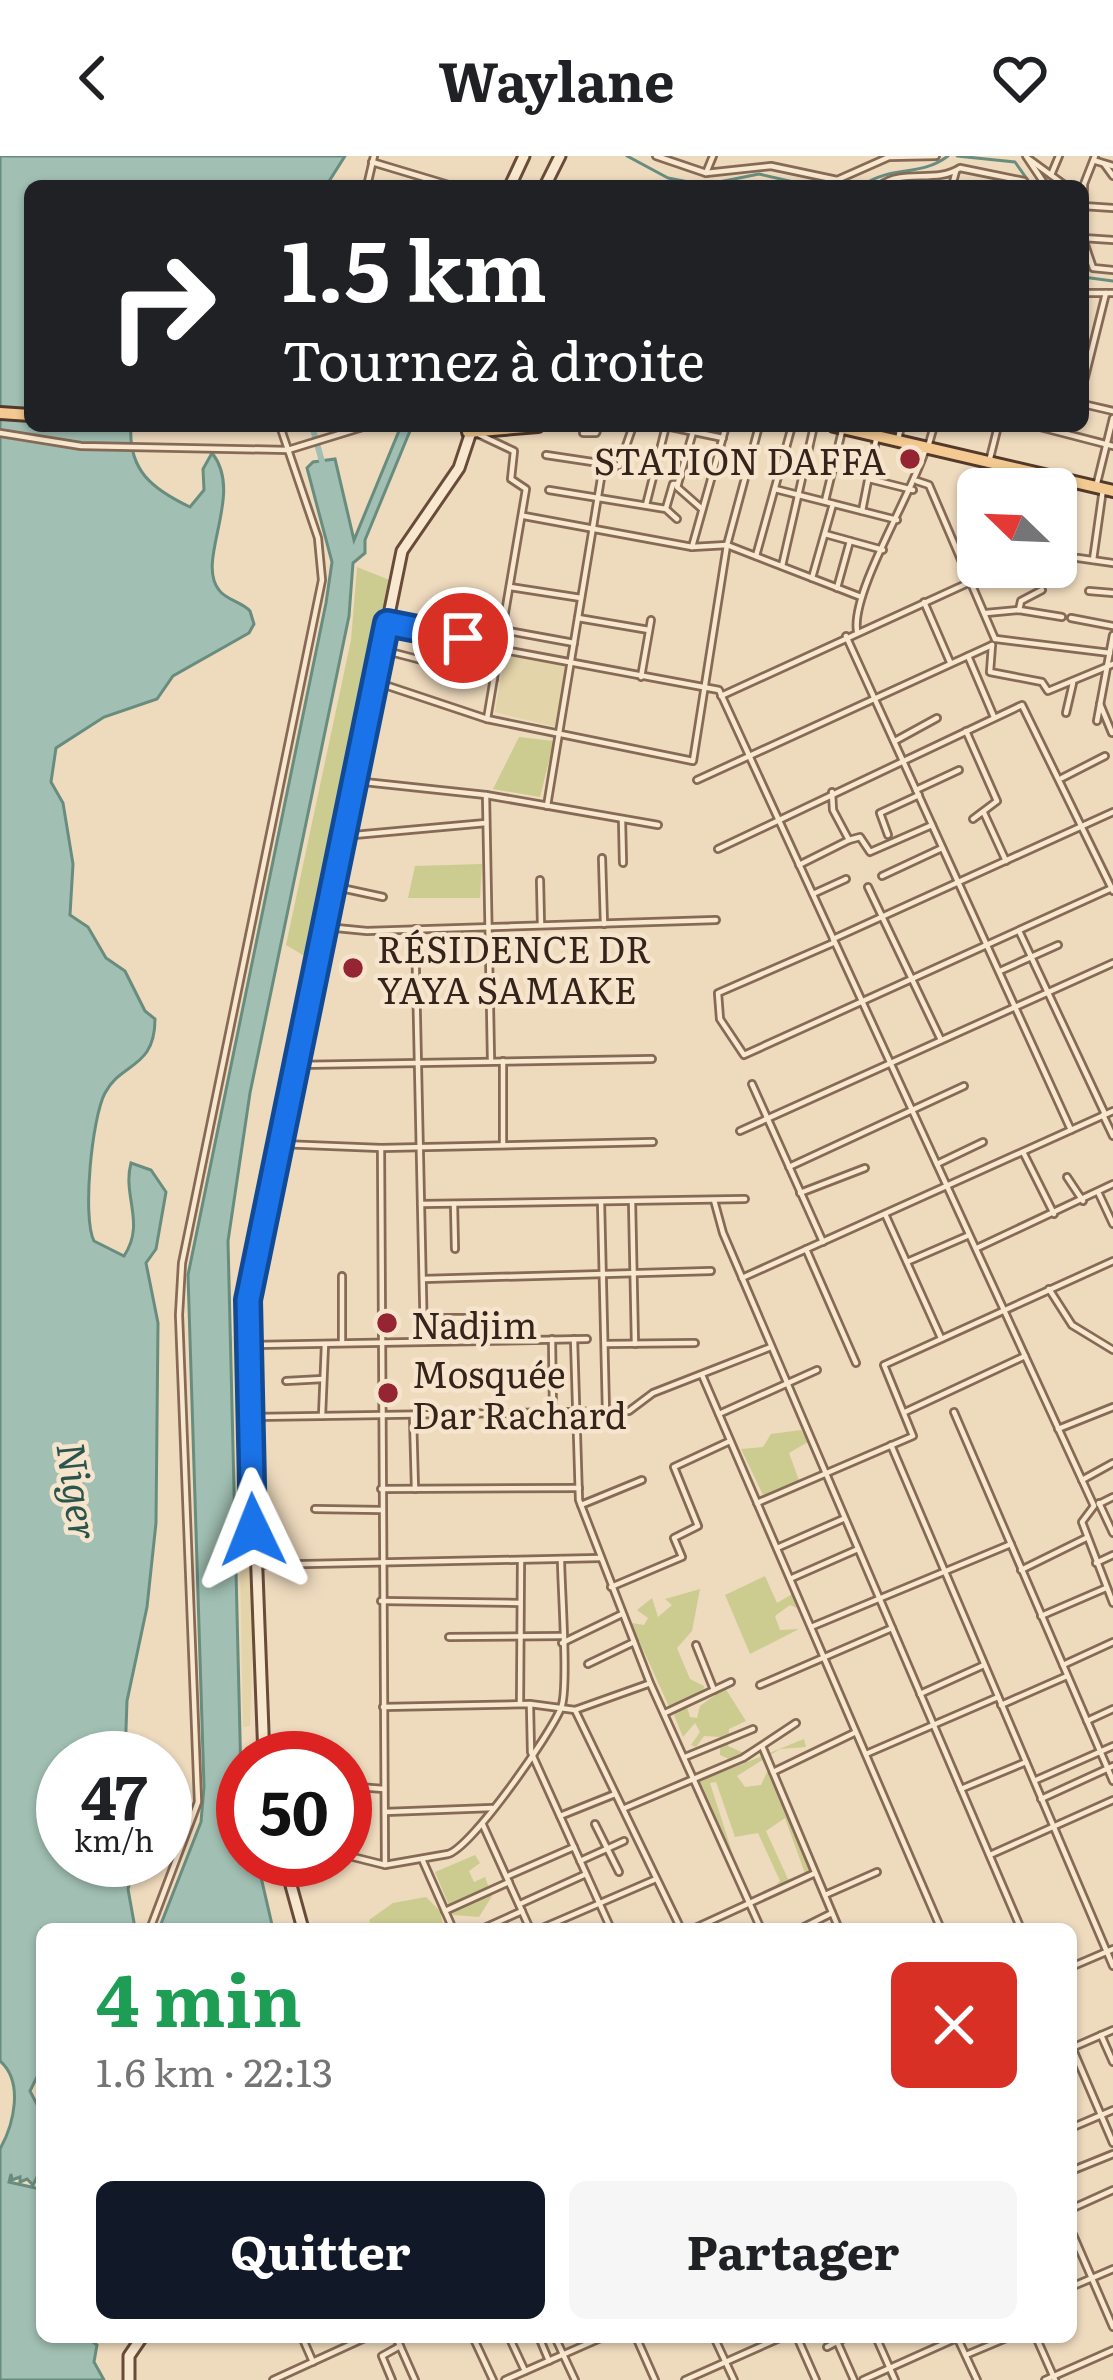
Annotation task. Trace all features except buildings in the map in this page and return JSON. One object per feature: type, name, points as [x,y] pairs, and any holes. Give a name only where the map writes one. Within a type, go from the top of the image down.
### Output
[{"type":"main road","points":[[263,1731],[248,1300],[405,544],[441,494],[470,432]]},
{"type":"main road","points":[[864,432],[1017,468]]},
{"type":"main road","points":[[291,1887],[301,1923]]},
{"type":"main road","points":[[128,2380],[129,2356],[138,2343]]},
{"type":"street","points":[[656,156],[706,173],[771,166],[825,180]]},
{"type":"street","points":[[675,165],[679,156]]},
{"type":"street","points":[[706,173],[713,156]]},
{"type":"street","points":[[868,166],[872,156]]},
{"type":"street","points":[[842,180],[889,156],[936,156]]},
{"type":"street","points":[[1051,175],[1059,156]]},
{"type":"street","points":[[1027,157],[1058,180]]},
{"type":"street","points":[[1094,158],[1109,165],[1113,176]]},
{"type":"street","points":[[373,159],[434,180]]},
{"type":"street","points":[[954,180],[956,171]]},
{"type":"street","points":[[919,180],[956,171],[1019,180]]},
{"type":"street","points":[[993,180],[994,175]]},
{"type":"street","points":[[1089,256],[1093,268],[1113,270]]},
{"type":"street","points":[[1089,353],[1109,293]]},
{"type":"street","points":[[1093,560],[1113,414]]},
{"type":"street","points":[[152,1923],[198,1802],[179,1315],[182,1264],[322,580],[318,538],[281,432]]},
{"type":"street","points":[[0,433],[81,446],[284,450],[350,432]]},
{"type":"street","points":[[477,432],[514,451],[511,479],[526,489],[487,719]]},
{"type":"street","points":[[583,433],[596,432]]},
{"type":"street","points":[[546,455],[603,466],[625,461],[632,432]]},
{"type":"street","points":[[646,505],[664,432]]},
{"type":"street","points":[[678,484],[693,432],[723,438]]},
{"type":"street","points":[[692,547],[724,432]]},
{"type":"street","points":[[374,681],[487,719],[693,761],[727,544],[757,432]]},
{"type":"street","points":[[756,556],[790,432]]},
{"type":"street","points":[[782,566],[813,432]]},
{"type":"street","points":[[825,501],[846,432]]},
{"type":"street","points":[[898,440],[900,432]]},
{"type":"street","points":[[856,631],[861,597],[913,490],[932,432]]},
{"type":"street","points":[[989,462],[996,432]]},
{"type":"street","points":[[1059,432],[1110,445]]},
{"type":"street","points":[[862,511],[877,435]]},
{"type":"street","points":[[547,806],[603,466]]},
{"type":"street","points":[[869,479],[913,490]]},
{"type":"street","points":[[916,481],[929,484],[957,547]]},
{"type":"street","points":[[666,509],[673,484],[678,484]]},
{"type":"street","points":[[678,484],[703,510]]},
{"type":"street","points":[[775,489],[898,520]]},
{"type":"street","points":[[549,490],[666,509],[677,519]]},
{"type":"street","points":[[812,578],[833,503]]},
{"type":"street","points":[[524,516],[692,547],[727,544],[861,597]]},
{"type":"street","points":[[825,534],[883,550]]},
{"type":"street","points":[[837,588],[850,541]]},
{"type":"street","points":[[1078,558],[1113,563]]},
{"type":"street","points":[[510,587],[581,598]]},
{"type":"street","points":[[722,696],[957,587]]},
{"type":"street","points":[[975,588],[994,642],[991,673],[1042,682],[1048,691],[1110,665]]},
{"type":"street","points":[[1018,610],[1021,601],[1042,590]]},
{"type":"street","points":[[1089,591],[1113,593]]},
{"type":"street","points":[[924,602],[951,663]]},
{"type":"street","points":[[986,613],[1018,610],[1113,626]]},
{"type":"street","points":[[578,618],[649,630]]},
{"type":"street","points":[[641,676],[651,620]]},
{"type":"street","points":[[387,623],[570,664],[705,687],[722,696],[1058,1429],[1113,1532]]},
{"type":"street","points":[[503,630],[574,643]]},
{"type":"street","points":[[1097,721],[1113,634]]},
{"type":"street","points":[[846,636],[1071,1130]]},
{"type":"street","points":[[697,780],[994,642],[1110,653]]},
{"type":"street","points":[[382,650],[494,679]]},
{"type":"street","points":[[968,655],[994,717]]},
{"type":"street","points":[[1066,712],[1074,681]]},
{"type":"street","points":[[1103,688],[1113,685]]},
{"type":"street","points":[[1100,704],[1112,733]]},
{"type":"street","points":[[718,849],[832,792],[1026,706],[1084,826],[1113,890],[744,1054],[720,1019],[718,993],[834,941],[958,882],[1084,826],[1113,812]]},
{"type":"street","points":[[895,741],[937,718]]},
{"type":"street","points":[[966,731],[997,801],[973,819]]},
{"type":"street","points":[[1061,778],[1105,756]]},
{"type":"street","points":[[888,836],[880,813],[959,770]]},
{"type":"street","points":[[355,781],[486,795],[658,825]]},
{"type":"street","points":[[832,792],[832,810],[849,840]]},
{"type":"street","points":[[486,795],[491,1062]]},
{"type":"street","points":[[984,813],[1006,861]]},
{"type":"street","points":[[622,819],[623,863]]},
{"type":"street","points":[[343,836],[487,823]]},
{"type":"street","points":[[799,865],[849,840],[860,837],[870,852],[932,825]]},
{"type":"street","points":[[882,876],[943,848]]},
{"type":"street","points":[[602,858],[604,923]]},
{"type":"street","points":[[813,895],[845,879]]},
{"type":"street","points":[[540,880],[541,925]]},
{"type":"street","points":[[332,886],[383,897]]},
{"type":"street","points":[[868,887],[941,1040]]},
{"type":"street","points":[[324,926],[416,929],[716,920]]},
{"type":"street","points":[[416,929],[424,1342]]},
{"type":"street","points":[[1018,931],[1107,1114],[1113,1136]]},
{"type":"street","points":[[1000,971],[1058,945]]},
{"type":"street","points":[[740,1131],[1113,963]]},
{"type":"street","points":[[296,1065],[652,1059]]},
{"type":"street","points":[[503,1061],[503,1145]]},
{"type":"street","points":[[752,1084],[823,1242]]},
{"type":"street","points":[[789,1167],[964,1086]]},
{"type":"street","points":[[742,1278],[1107,1114]]},
{"type":"street","points":[[278,1144],[381,1148],[653,1142]]},
{"type":"street","points":[[937,1164],[983,1142]]},
{"type":"street","points":[[381,1148],[385,1865]]},
{"type":"street","points":[[1023,1151],[1054,1214]]},
{"type":"street","points":[[800,1193],[865,1168]]},
{"type":"street","points":[[1067,1177],[1083,1201]]},
{"type":"street","points":[[975,1248],[1113,1184]]},
{"type":"street","points":[[1099,1194],[1113,1224]]},
{"type":"street","points":[[421,1204],[745,1199]]},
{"type":"street","points":[[714,1200],[771,1347],[1018,1923]]},
{"type":"street","points":[[632,1201],[635,1344]]},
{"type":"street","points":[[601,1202],[606,1412]]},
{"type":"street","points":[[454,1204],[455,1250]]},
{"type":"street","points":[[885,1214],[941,1339]]},
{"type":"street","points":[[907,1262],[969,1235]]},
{"type":"street","points":[[806,1250],[856,1363]]},
{"type":"street","points":[[757,1503],[913,1436],[884,1365],[1113,1261]]},
{"type":"street","points":[[423,1279],[711,1271]]},
{"type":"street","points":[[342,1276],[342,1343]]},
{"type":"street","points":[[1049,1289],[1072,1325],[1113,1350]]},
{"type":"street","points":[[424,1318],[489,1318]]},
{"type":"street","points":[[574,1339],[581,1504],[650,1683],[758,1923]]},
{"type":"street","points":[[247,1345],[587,1339]]},
{"type":"street","points":[[553,1340],[553,1412]]},
{"type":"street","points":[[604,1344],[695,1343]]},
{"type":"street","points":[[322,1416],[325,1344]]},
{"type":"street","points":[[249,1417],[629,1411],[653,1393],[771,1347]]},
{"type":"street","points":[[904,1413],[1025,1356]]},
{"type":"street","points":[[719,1414],[817,1370]]},
{"type":"street","points":[[702,1376],[938,1923]]},
{"type":"street","points":[[286,1381],[323,1379]]},
{"type":"street","points":[[1058,1429],[1113,1407]]},
{"type":"street","points":[[954,1412],[1113,1781]]},
{"type":"street","points":[[413,1415],[415,1489]]},
{"type":"street","points":[[611,1587],[682,1557],[674,1538],[698,1526],[674,1466],[730,1441]]},
{"type":"street","points":[[891,1445],[1113,1966]]},
{"type":"street","points":[[1082,1480],[1113,1463]]},
{"type":"street","points":[[581,1504],[643,1480]]},
{"type":"street","points":[[381,1489],[579,1488]]},
{"type":"street","points":[[1113,1497],[1082,1519],[1113,1603]]},
{"type":"street","points":[[315,1509],[381,1510]]},
{"type":"street","points":[[777,1548],[845,1518]]},
{"type":"street","points":[[1022,1570],[1086,1538]]},
{"type":"street","points":[[811,1627],[1011,1544]]},
{"type":"street","points":[[790,1579],[858,1549]]},
{"type":"street","points":[[1096,1564],[1113,1555]]},
{"type":"street","points":[[254,1565],[600,1558]]},
{"type":"street","points":[[372,1862],[385,1865],[458,1851],[563,1705],[561,1559]]},
{"type":"street","points":[[520,1560],[520,1705]]},
{"type":"street","points":[[1041,1616],[1106,1588]]},
{"type":"street","points":[[381,1600],[520,1603]]},
{"type":"street","points":[[449,1637],[561,1640],[622,1614]]},
{"type":"street","points":[[760,1685],[892,1628]]},
{"type":"street","points":[[588,1664],[634,1642]]},
{"type":"street","points":[[1063,1665],[1113,1642]]},
{"type":"street","points":[[696,1645],[714,1690]]},
{"type":"street","points":[[920,1694],[985,1665]]},
{"type":"street","points":[[1001,1705],[1067,1676]]},
{"type":"street","points":[[665,1713],[731,1682]]},
{"type":"street","points":[[574,1710],[650,1683]]},
{"type":"street","points":[[866,1754],[998,1696]]},
{"type":"street","points":[[383,1707],[530,1704],[574,1710],[678,1923]]},
{"type":"street","points":[[530,1704],[531,1752],[608,1923]]},
{"type":"street","points":[[1087,1721],[1113,1709]]},
{"type":"street","points":[[622,1809],[695,1780],[796,1723]]},
{"type":"street","points":[[685,1757],[753,1729]]},
{"type":"street","points":[[773,1772],[856,1732]]},
{"type":"street","points":[[762,1746],[836,1923]]},
{"type":"street","points":[[1034,1781],[1113,1746]]},
{"type":"street","points":[[961,1789],[1026,1762]]},
{"type":"street","points":[[1041,1799],[1110,1767]]},
{"type":"street","points":[[372,1788],[384,1789]]},
{"type":"street","points":[[560,1816],[615,1794]]},
{"type":"street","points":[[989,1855],[1113,1800]]},
{"type":"street","points":[[385,1812],[492,1808]]},
{"type":"street","points":[[482,1822],[527,1923]]},
{"type":"street","points":[[595,1824],[620,1872]]},
{"type":"street","points":[[580,1861],[624,1841]]},
{"type":"street","points":[[445,1911],[574,1847]]},
{"type":"street","points":[[422,1858],[450,1923]]},
{"type":"street","points":[[825,1895],[877,1872]]},
{"type":"street","points":[[706,1923],[815,1873]]},
{"type":"street","points":[[493,1923],[586,1874]]},
{"type":"street","points":[[553,1923],[656,1878]]},
{"type":"street","points":[[812,1923],[832,1913]]},
{"type":"street","points":[[1077,1965],[1110,1951]]},
{"type":"street","points":[[1077,2045],[1113,2030]]},
{"type":"street","points":[[1101,2035],[1113,2062]]},
{"type":"street","points":[[1077,2061],[1112,2138]]},
{"type":"street","points":[[1077,2126],[1113,2110]]},
{"type":"street","points":[[1077,2168],[1113,2153]]},
{"type":"street","points":[[1077,2206],[1113,2191]]},
{"type":"street","points":[[1077,2244],[1113,2327]]},
{"type":"street","points":[[1077,2284],[1113,2269]]},
{"type":"street","points":[[305,2343],[313,2362]]},
{"type":"street","points":[[273,2380],[354,2343]]},
{"type":"street","points":[[398,2343],[416,2380]]},
{"type":"street","points":[[476,2343],[493,2380]]},
{"type":"street","points":[[511,2343],[525,2372]]},
{"type":"street","points":[[542,2343],[549,2361]]},
{"type":"street","points":[[558,2343],[575,2380]]},
{"type":"street","points":[[506,2380],[590,2343]]},
{"type":"street","points":[[639,2343],[655,2380]]},
{"type":"street","points":[[717,2343],[734,2380]]},
{"type":"street","points":[[685,2380],[768,2343]]},
{"type":"street","points":[[800,2343],[816,2380]]},
{"type":"street","points":[[826,2347],[831,2343]]},
{"type":"street","points":[[838,2343],[854,2380]]},
{"type":"street","points":[[879,2343],[895,2380]]},
{"type":"street","points":[[863,2380],[945,2343]]},
{"type":"street","points":[[961,2343],[977,2380]]},
{"type":"street","points":[[966,2355],[995,2343]]},
{"type":"street","points":[[1038,2343],[1051,2379],[1113,2350]]},
{"type":"street","points":[[392,2380],[382,2356],[400,2347]]},
{"type":"shaded area","points":[[505,655],[567,665],[556,727],[495,712]]},
{"type":"shaded area","points":[[232,1336],[242,1339],[249,1559],[238,1559]]},
{"type":"shaded area","points":[[240,1561],[250,1561],[253,1632],[250,1726],[243,1727]]},
{"type":"green space","points":[[357,567],[392,581],[313,961],[286,945],[351,640]]},
{"type":"green space","points":[[519,737],[554,741],[540,797],[493,789]]},
{"type":"green space","points":[[482,864],[480,898],[408,898],[415,866]]},
{"type":"green space","points":[[801,1430],[808,1442],[789,1453],[800,1483],[763,1495],[741,1449],[763,1447],[771,1434]]},
{"type":"green space","points":[[765,1576],[777,1603],[794,1593],[802,1610],[790,1605],[775,1616],[780,1630],[799,1629],[750,1654],[725,1595]]},
{"type":"green space","points":[[700,1589],[692,1631],[677,1648],[690,1679],[704,1686],[703,1695],[686,1704],[690,1717],[697,1718],[700,1706],[725,1688],[746,1721],[729,1729],[728,1746],[746,1754],[731,1760],[720,1755],[720,1737],[704,1736],[696,1747],[691,1745],[700,1732],[695,1723],[683,1737],[674,1715],[684,1706],[671,1711],[631,1623],[644,1625],[648,1618],[637,1610],[652,1598],[658,1617],[672,1605],[665,1599]]},
{"type":"green space","points":[[804,1739],[806,1747],[780,1749],[737,1776],[745,1787],[761,1785],[771,1763],[813,1869],[807,1879],[785,1818],[766,1831],[788,1879],[801,1881],[777,1894],[771,1891],[780,1881],[758,1833],[735,1837],[716,1782],[710,1783],[734,1858],[700,1781]]},
{"type":"green space","points":[[475,1855],[480,1863],[469,1871],[474,1882],[485,1877],[492,1896],[479,1917],[453,1915],[435,1872]]},
{"type":"green space","points":[[426,1897],[440,1911],[443,1923],[370,1923],[393,1903]]},
{"type":"water","points":[[0,156],[345,156],[330,180],[24,180],[24,432],[131,432],[134,455],[145,476],[190,507],[204,490],[203,469],[212,453],[224,487],[213,577],[222,593],[250,611],[254,624],[249,633],[173,676],[157,699],[104,717],[56,748],[51,782],[63,803],[73,864],[70,915],[88,927],[106,958],[125,971],[145,1011],[155,1019],[149,1047],[112,1083],[100,1105],[89,1190],[94,1241],[124,1256],[130,1244],[134,1221],[131,1163],[151,1170],[166,1192],[156,1249],[146,1263],[158,1323],[156,1523],[126,1731],[36,1731],[36,1887],[129,1887],[134,1923],[36,1923],[36,2079],[30,2091],[36,2102],[36,2179],[33,2185],[27,2179],[20,2182],[20,2177],[12,2180],[11,2174],[9,2182],[36,2188],[36,2343],[94,2343],[94,2362],[104,2380],[0,2380],[0,2149],[14,2104],[7,2070],[0,2061]]},
{"type":"water","name":"Niger","points":[[399,432],[410,432],[365,540],[365,553],[353,563],[349,616],[250,1093],[228,1241],[240,1731],[216,1731],[216,1887],[263,1887],[272,1923],[161,1923],[175,1887],[192,1887],[192,1845],[201,1822],[204,1787],[188,1275],[326,603],[332,562],[307,468],[313,462],[335,459],[354,540]]},
{"type":"waterway","points":[[627,156],[678,180]]},
{"type":"waterway","points":[[871,180],[927,167],[948,156]]},
{"type":"waterway","points":[[957,156],[1015,162],[1028,180]]},
{"type":"waterway","points":[[729,180],[759,174],[785,180]]},
{"type":"waterway","points":[[1089,278],[1113,281]]},
{"type":"waterway","points":[[314,432],[323,465]]},
{"type":"place","name":"STATION DAFFA","points":[[910,459]]},
{"type":"place","name":"RÉSIDENCE DR YAYA SAMAKE","points":[[353,968]]},
{"type":"place","name":"Nadjim","points":[[387,1323]]},
{"type":"place","name":"Mosquée Dar Rachard","points":[[388,1393]]},
{"type":"route","points":[[253,1530],[248,1300],[387,623],[463,638]]}]
